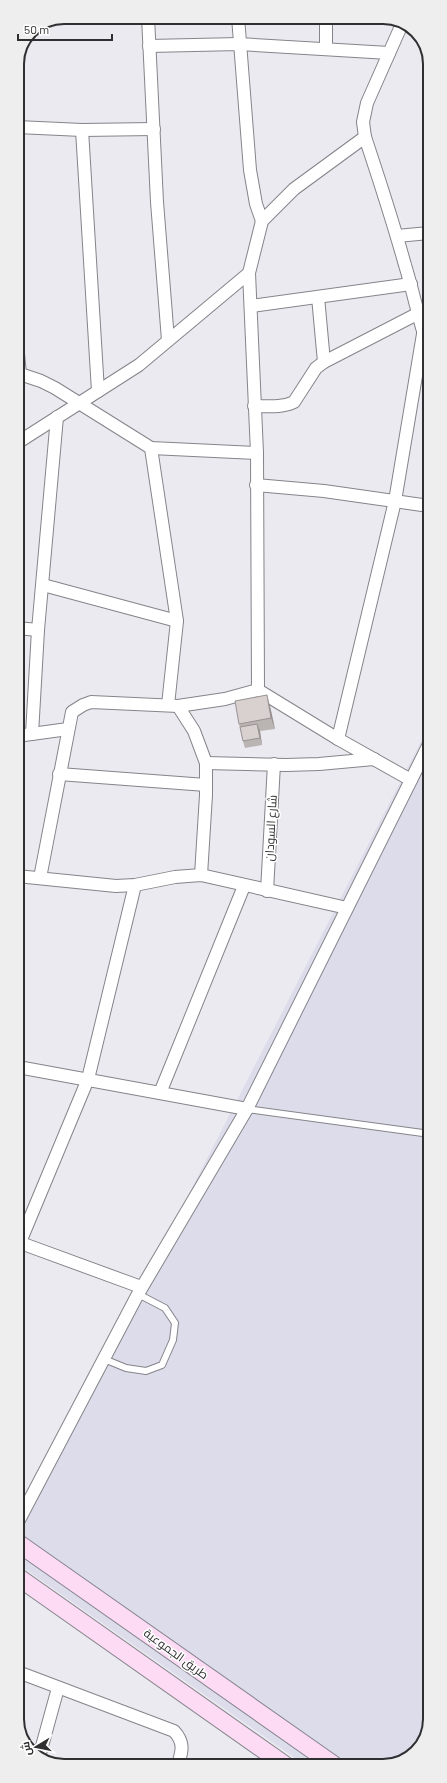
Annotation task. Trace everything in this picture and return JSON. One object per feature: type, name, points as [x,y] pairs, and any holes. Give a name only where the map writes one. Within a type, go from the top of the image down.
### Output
[{"type":"main road","name":"طريق الجموعية","points":[[24,1548],[325,1759]]},
{"type":"main road","points":[[24,1581],[276,1759]]},
{"type":"street","points":[[148,24],[157,202],[168,340]]},
{"type":"street","points":[[238,24],[250,170],[256,204],[262,221]]},
{"type":"street","points":[[326,24],[326,49]]},
{"type":"street","points":[[338,739],[395,501],[423,334],[411,284],[397,236],[365,137],[363,122],[367,103],[400,28]]},
{"type":"street","points":[[149,46],[239,44],[389,53]]},
{"type":"street","points":[[24,127],[82,130],[154,129]]},
{"type":"street","points":[[82,130],[98,391]]},
{"type":"street","points":[[258,690],[257,453],[250,274],[262,221],[294,188],[365,137]]},
{"type":"street","points":[[397,236],[423,234]]},
{"type":"street","points":[[24,438],[139,365],[250,274]]},
{"type":"street","points":[[251,306],[411,284]]},
{"type":"street","points":[[318,297],[324,362]]},
{"type":"street","points":[[254,406],[280,406],[288,405],[294,402],[299,397],[312,374],[324,362],[417,314]]},
{"type":"street","points":[[24,376],[42,381],[151,448],[257,453]]},
{"type":"street","points":[[32,734],[38,630],[57,417]]},
{"type":"street","points":[[151,448],[177,621],[173,705],[194,731],[206,763],[201,876]]},
{"type":"street","points":[[256,484],[324,491],[423,505]]},
{"type":"street","points":[[43,585],[177,621]]},
{"type":"street","points":[[24,629],[38,630]]},
{"type":"street","points":[[40,878],[72,712],[91,702],[173,705],[225,699],[258,690],[338,739],[412,780]]},
{"type":"street","points":[[24,735],[68,728]]},
{"type":"street","points":[[24,1511],[140,1291],[247,1109],[346,908],[423,758]]},
{"type":"street","points":[[206,763],[319,764],[374,759]]},
{"type":"street","name":"شارع السودان","points":[[267,891],[274,764]]},
{"type":"street","points":[[59,774],[206,785]]},
{"type":"street","points":[[24,877],[116,886],[135,885],[175,877],[201,876],[346,908]]},
{"type":"street","points":[[24,1230],[88,1079],[135,885]]},
{"type":"street","points":[[160,1093],[244,886]]},
{"type":"street","points":[[24,1068],[247,1109]]},
{"type":"street","points":[[24,1246],[140,1291]]},
{"type":"street","points":[[24,1674],[174,1731],[180,1738],[182,1745],[179,1759]]},
{"type":"street","points":[[41,1751],[58,1688]]},
{"type":"lane","points":[[247,1109],[423,1133]]},
{"type":"lane","points":[[104,1360],[126,1368],[146,1372],[162,1365],[173,1340],[175,1323],[165,1308],[140,1291]]},
{"type":"shaded area","points":[[423,738],[423,1719],[419,1737],[405,1752],[391,1758],[296,1759],[24,1568],[24,1515]]},
{"type":"building","points":[[267,695],[271,718],[239,724],[235,701]]},
{"type":"building","points":[[257,724],[260,738],[243,741],[240,727]]}]
